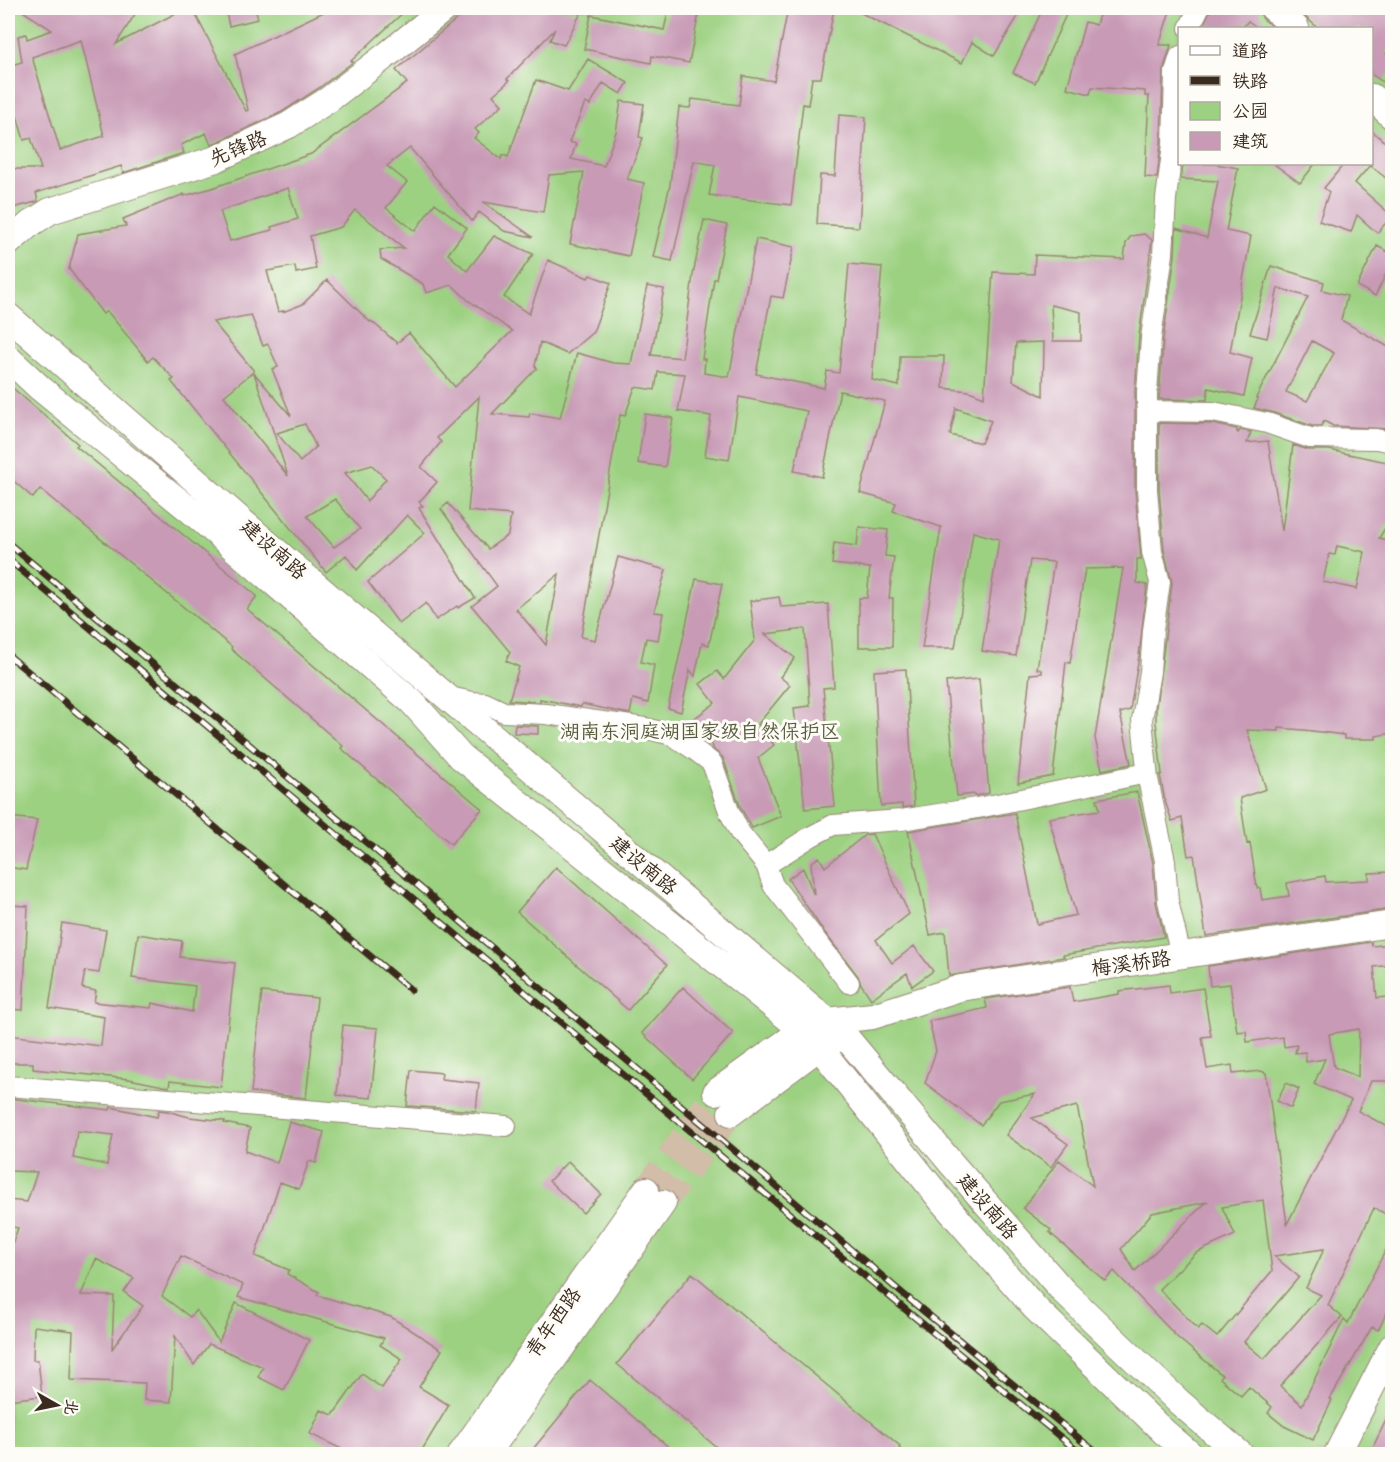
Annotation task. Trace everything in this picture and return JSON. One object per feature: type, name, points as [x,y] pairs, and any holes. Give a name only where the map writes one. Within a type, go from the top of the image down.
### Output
[{"type":"main road","name":"先锋路","points":[[8,243],[50,211],[216,159],[289,125],[328,100],[445,8]]},
{"type":"main road","points":[[1273,8],[1295,27]]},
{"type":"main road","points":[[1373,99],[1392,116]]},
{"type":"main road","name":"建设南路","points":[[8,316],[268,544],[836,1028],[1063,1291],[1179,1402],[1240,1455]]},
{"type":"main road","name":"建设南路","points":[[8,358],[40,388],[191,512],[412,702],[461,757],[811,1039],[942,1201],[1035,1308],[1162,1431],[1190,1455]]},
{"type":"main road","name":"梅溪桥路","points":[[836,1028],[960,988],[1392,924]]},
{"type":"main road","points":[[716,1092],[811,1039],[836,1028]]},
{"type":"main road","points":[[731,1113],[811,1039]]},
{"type":"main road","name":"青年西路","points":[[460,1455],[654,1196],[487,1455]]},
{"type":"main road","points":[[1337,1455],[1392,1347]]},
{"type":"street","points":[[1189,27],[1198,8]]},
{"type":"street","points":[[1178,60],[1175,72],[1173,144],[1158,296],[1151,338],[1147,411],[1147,489],[1152,552],[1160,582],[1142,720],[1147,773],[1166,861],[1168,901],[1181,956]]},
{"type":"street","points":[[8,226],[50,211]]},
{"type":"street","points":[[1147,411],[1213,412],[1268,423],[1310,438],[1376,439],[1392,442]]},
{"type":"street","points":[[447,697],[485,703],[504,712],[546,714],[645,728],[672,735],[695,750],[712,763],[729,811],[740,833],[766,865],[773,885],[849,983]]},
{"type":"street","points":[[766,865],[833,825],[901,820],[983,807],[1147,773]]},
{"type":"street","points":[[8,1086],[506,1126]]},
{"type":"green space","name":"湖南东洞庭湖国家级自然保护区","points":[[8,8],[1392,8],[1392,1454],[8,1454]]},
{"type":"building","points":[[18,8],[139,8],[116,44],[186,8],[192,8],[246,111],[248,110],[235,54],[332,8],[408,8],[351,61],[353,62],[282,112],[211,145],[206,133],[181,145],[184,153],[123,173],[121,166],[36,193],[38,201],[13,208],[8,206],[8,169],[41,169],[31,138],[24,140],[8,85],[8,66],[22,62],[18,36],[26,34],[27,39],[52,30]],"holes":[[[81,40],[104,136],[60,150],[32,57]]]},
{"type":"building","points":[[225,8],[255,8],[258,19],[229,26]]},
{"type":"building","points":[[470,8],[554,8],[581,13],[564,45],[550,40],[555,29],[507,79],[509,81],[493,95],[502,105],[475,129],[479,133],[474,138],[501,159],[503,155],[508,157],[536,80],[568,91],[588,59],[628,83],[621,94],[603,83],[590,105],[585,103],[569,142],[576,144],[571,159],[604,166],[616,132],[621,101],[644,104],[639,137],[643,138],[627,179],[644,183],[629,256],[570,244],[584,172],[549,175],[543,212],[483,202],[533,237],[504,231],[479,212],[472,221],[410,148],[387,166],[407,182],[386,208],[415,231],[435,203],[467,228],[448,254],[467,271],[494,236],[533,254],[504,297],[529,314],[548,260],[588,278],[590,275],[611,283],[593,332],[567,354],[540,342],[535,366],[537,368],[492,414],[529,417],[530,413],[560,418],[577,353],[613,363],[631,364],[647,286],[664,289],[651,355],[682,358],[693,275],[704,220],[727,225],[716,279],[714,279],[702,359],[705,359],[704,373],[729,377],[756,239],[794,247],[783,298],[771,296],[756,374],[824,388],[827,371],[839,373],[849,264],[882,267],[872,380],[899,386],[900,356],[944,356],[943,388],[969,391],[984,397],[993,272],[1034,274],[1035,255],[1124,259],[1126,243],[1131,236],[1144,234],[1152,240],[1139,336],[1135,392],[1135,490],[1141,559],[1137,559],[1137,583],[1147,585],[1130,710],[1120,713],[1131,764],[1102,770],[1095,738],[1123,568],[1085,569],[1070,663],[1066,662],[1053,776],[1018,783],[1030,674],[1042,673],[1042,670],[1037,669],[1054,562],[1030,560],[1016,656],[982,651],[999,539],[973,532],[955,648],[922,648],[941,527],[893,511],[896,503],[860,493],[885,401],[840,391],[822,477],[794,471],[807,411],[739,397],[729,460],[705,456],[711,416],[678,411],[685,374],[658,372],[655,390],[635,387],[625,416],[620,415],[581,637],[595,640],[618,557],[666,570],[654,612],[663,613],[658,640],[646,638],[641,662],[654,665],[648,703],[633,699],[630,714],[582,704],[581,707],[540,699],[540,702],[509,700],[519,667],[506,661],[510,652],[472,606],[497,586],[441,509],[448,503],[488,549],[508,535],[511,515],[468,511],[479,397],[437,438],[441,442],[421,467],[437,482],[419,502],[423,506],[419,508],[475,598],[458,608],[457,606],[436,620],[426,603],[399,624],[368,582],[425,533],[407,515],[357,570],[346,555],[326,572],[171,381],[174,379],[153,357],[148,361],[107,311],[103,314],[69,269],[78,234],[126,226],[123,219],[184,194],[184,196],[212,188],[311,154],[407,83],[396,70]],"holes":[[[288,188],[298,219],[271,227],[272,230],[230,241],[220,211]],[[355,210],[404,248],[380,250],[381,259],[423,284],[426,293],[452,285],[468,300],[512,331],[455,387],[409,333],[397,343],[370,322],[327,280],[303,304],[278,312],[267,271],[295,266],[296,273],[316,269],[310,236],[341,227]],[[1051,305],[1081,312],[1081,341],[1053,341]],[[251,315],[263,346],[268,344],[278,367],[272,369],[291,416],[254,373],[288,476],[224,396],[254,371],[213,322]],[[1044,342],[1043,396],[1013,381],[1016,343]],[[956,408],[991,421],[981,443],[950,435]],[[305,424],[316,447],[300,462],[277,433]],[[372,465],[386,479],[367,501],[345,473]],[[335,499],[360,529],[334,547],[307,516]],[[559,574],[546,645],[516,609]]]},
{"type":"building","points":[[669,8],[700,8],[689,63],[652,56],[651,63],[584,49],[591,15],[664,30]]},
{"type":"building","points":[[788,8],[834,8],[821,78],[812,78],[808,105],[803,104],[791,205],[709,195],[715,165],[694,161],[672,261],[653,257],[670,185],[679,107],[690,108],[692,99],[739,105],[743,76],[774,81]]},
{"type":"building","points":[[851,8],[904,8],[919,15],[923,8],[1023,8],[994,56],[972,42],[962,63]]},
{"type":"building","points":[[1043,8],[1069,8],[1035,83],[1013,73]]},
{"type":"building","points":[[1101,8],[1171,8],[1159,45],[1171,45],[1163,71],[1161,143],[1157,178],[1145,177],[1149,96],[1145,96],[1145,91],[1092,87],[1090,94],[1067,88],[1085,22],[1096,25]]},
{"type":"building","points":[[1211,8],[1258,8],[1263,19],[1273,27],[1257,27],[1248,21],[1243,27],[1202,27]]},
{"type":"building","points":[[1295,8],[1392,8],[1392,45],[1386,54],[1392,59],[1392,69],[1383,82],[1373,75],[1373,27],[1317,27]]},
{"type":"building","points":[[839,115],[866,117],[859,227],[817,224],[820,175],[835,176]]},
{"type":"building","points":[[1373,132],[1392,148],[1392,183],[1371,166],[1373,165]]},
{"type":"building","points":[[1183,165],[1222,165],[1238,168],[1226,231],[1251,236],[1230,352],[1252,358],[1244,396],[1208,388],[1207,400],[1159,399],[1163,339],[1175,256],[1176,228],[1207,238],[1218,181],[1181,179]]},
{"type":"building","points":[[1275,165],[1314,165],[1300,183]]},
{"type":"building","points":[[1343,165],[1370,165],[1355,183],[1392,216],[1377,233],[1357,215],[1351,232],[1319,221],[1329,192],[1324,188]]},
{"type":"building","points":[[1377,246],[1392,254],[1392,262],[1375,296],[1357,286]]},
{"type":"building","points":[[1271,266],[1324,282],[1322,290],[1347,296],[1341,320],[1392,349],[1392,420],[1387,429],[1333,426],[1324,421],[1321,426],[1312,426],[1254,408],[1258,399],[1256,398],[1308,297],[1278,288],[1267,338],[1250,334]],"holes":[[[1312,341],[1334,353],[1307,401],[1286,392]]]},
{"type":"building","points":[[8,384],[78,444],[76,446],[257,596],[247,609],[482,809],[451,844],[341,748],[343,746],[231,649],[232,647],[40,489],[33,498],[8,476]]},
{"type":"building","points":[[645,414],[673,418],[665,467],[638,463]]},
{"type":"building","points":[[1159,423],[1212,424],[1237,429],[1238,433],[1240,430],[1251,432],[1247,443],[1268,441],[1282,531],[1293,445],[1309,450],[1329,450],[1392,463],[1392,517],[1379,538],[1392,541],[1392,733],[1376,736],[1376,739],[1344,739],[1344,735],[1304,730],[1279,728],[1279,731],[1247,730],[1266,789],[1240,798],[1247,844],[1250,843],[1257,888],[1260,888],[1262,900],[1289,896],[1287,883],[1325,876],[1326,882],[1369,880],[1369,873],[1392,872],[1392,909],[1206,936],[1194,855],[1188,856],[1182,818],[1172,821],[1160,775],[1162,774],[1156,707],[1172,583],[1164,550],[1159,489]],"holes":[[[1337,546],[1365,552],[1357,589],[1323,582],[1329,554],[1335,555]]]},
{"type":"building","points":[[859,527],[888,530],[885,556],[894,557],[889,598],[893,598],[892,647],[859,647],[859,598],[867,598],[870,568],[832,564],[834,543],[857,546]]},
{"type":"building","points":[[696,579],[722,584],[709,645],[702,643],[695,676],[690,670],[681,712],[668,708]]},
{"type":"building","points":[[779,597],[781,607],[828,604],[834,687],[823,688],[835,806],[805,809],[794,708],[810,706],[805,629],[765,634],[795,658],[780,677],[790,685],[758,724],[774,745],[758,758],[781,816],[752,828],[740,806],[723,758],[714,750],[710,740],[706,743],[684,726],[715,703],[700,684],[717,671],[724,679],[755,640],[750,601]]},
{"type":"building","points":[[906,669],[914,806],[902,808],[902,804],[881,806],[874,671]]},
{"type":"building","points":[[979,679],[989,793],[957,796],[946,682]]},
{"type":"building","points":[[515,725],[538,726],[538,734],[514,733]]},
{"type":"building","points":[[1137,792],[1153,863],[1156,902],[1164,937],[1063,955],[1064,957],[949,976],[945,932],[930,935],[908,831],[1015,813],[1037,924],[1076,915],[1049,818],[1100,810],[1097,799]]},
{"type":"building","points":[[8,817],[37,820],[26,870],[8,867]]},
{"type":"building","points":[[872,834],[909,914],[876,940],[892,963],[914,946],[933,971],[912,986],[907,973],[871,999],[858,976],[788,879],[803,868],[814,895],[811,863],[819,857],[825,867],[865,835]]},
{"type":"building","points":[[556,867],[667,965],[628,1010],[517,912]]},
{"type":"building","points":[[8,905],[28,906],[23,1010],[8,1009]]},
{"type":"building","points":[[62,923],[106,930],[99,973],[85,971],[82,988],[96,991],[94,1002],[151,1008],[152,1003],[192,1012],[195,986],[132,978],[138,934],[182,941],[180,957],[235,963],[221,1087],[170,1081],[169,1087],[129,1079],[33,1069],[33,1063],[8,1063],[8,1035],[101,1046],[104,1017],[49,1008]]},
{"type":"building","points":[[1371,942],[1372,946],[1392,944],[1392,965],[1374,967],[1377,998],[1389,997],[1392,1022],[1392,1081],[1371,1081],[1358,1111],[1392,1129],[1392,1217],[1374,1208],[1328,1305],[1342,1317],[1280,1386],[1302,1405],[1344,1319],[1348,1323],[1392,1238],[1392,1303],[1378,1330],[1372,1327],[1330,1399],[1332,1400],[1313,1440],[1284,1426],[1268,1413],[1272,1407],[1249,1387],[1241,1396],[1220,1378],[1222,1375],[1178,1338],[1114,1271],[1105,1281],[1049,1232],[1051,1230],[1023,1208],[1059,1160],[1093,1186],[1077,1106],[1032,1118],[1068,1144],[1051,1167],[1006,1135],[1035,1094],[999,1101],[981,1125],[925,1083],[936,1051],[929,1021],[987,1008],[985,999],[1070,987],[1073,1002],[1119,994],[1119,991],[1169,985],[1170,993],[1203,988],[1211,1036],[1202,1037],[1207,1069],[1232,1065],[1233,1074],[1261,1071],[1266,1073],[1287,1224],[1351,1100],[1314,1084],[1325,1059],[1306,1062],[1305,1052],[1295,1053],[1297,1045],[1284,1047],[1283,1037],[1247,1042],[1246,1031],[1237,1032],[1230,984],[1210,986],[1208,966]],"holes":[[[1359,1029],[1358,1077],[1334,1067],[1329,1034]],[[1263,1200],[1272,1271],[1217,1337],[1202,1325],[1198,1329],[1159,1289],[1196,1253],[1235,1235],[1222,1207]],[[1207,1202],[1135,1271],[1121,1249],[1152,1213]],[[1324,1249],[1306,1288],[1321,1295],[1264,1359],[1244,1342],[1299,1277],[1274,1256]]]},
{"type":"building","points":[[683,987],[733,1033],[692,1079],[642,1033]]},
{"type":"building","points":[[262,992],[317,998],[306,1098],[251,1092]]},
{"type":"building","points":[[343,1025],[378,1028],[371,1098],[337,1095]]},
{"type":"building","points":[[411,1070],[442,1073],[441,1079],[479,1083],[476,1111],[407,1106]]},
{"type":"building","points":[[1286,1083],[1299,1089],[1291,1108],[1277,1101]]},
{"type":"building","points":[[8,1098],[110,1110],[111,1107],[157,1117],[159,1110],[189,1117],[225,1121],[224,1123],[250,1128],[245,1151],[277,1163],[289,1122],[324,1132],[316,1163],[309,1161],[299,1189],[280,1182],[255,1256],[289,1270],[287,1274],[319,1292],[317,1295],[391,1317],[442,1350],[419,1387],[449,1405],[419,1455],[354,1455],[310,1434],[321,1410],[333,1415],[362,1374],[382,1388],[402,1359],[380,1345],[384,1338],[238,1297],[243,1285],[181,1256],[162,1296],[190,1317],[196,1310],[219,1342],[236,1303],[309,1340],[284,1390],[258,1377],[263,1367],[209,1344],[194,1365],[175,1336],[171,1402],[144,1400],[145,1383],[71,1380],[73,1331],[34,1326],[33,1360],[38,1360],[42,1396],[8,1400],[11,1280],[8,1279],[8,1256],[18,1228],[8,1226],[8,1200],[27,1202],[37,1172],[8,1171]],"holes":[[[77,1131],[113,1135],[107,1165],[73,1158]],[[96,1259],[134,1278],[124,1292],[143,1306],[112,1349],[114,1296],[81,1295]]]},
{"type":"building","points":[[568,1161],[601,1194],[583,1213],[549,1181]]},
{"type":"building","points":[[692,1273],[908,1455],[726,1455],[617,1364]]},
{"type":"building","points":[[590,1380],[678,1455],[528,1455]]},
{"type":"building","points":[[1392,1408],[1392,1455],[1369,1455]]},
{"type":"tunnel","points":[[646,1190],[716,1092]]},
{"type":"tunnel","points":[[663,1203],[731,1113]]},
{"type":"railway","points":[[8,543],[903,1294],[1098,1454]]},
{"type":"railway","points":[[8,559],[810,1231],[1081,1454]]},
{"type":"railway","points":[[8,655],[411,990]]}]
